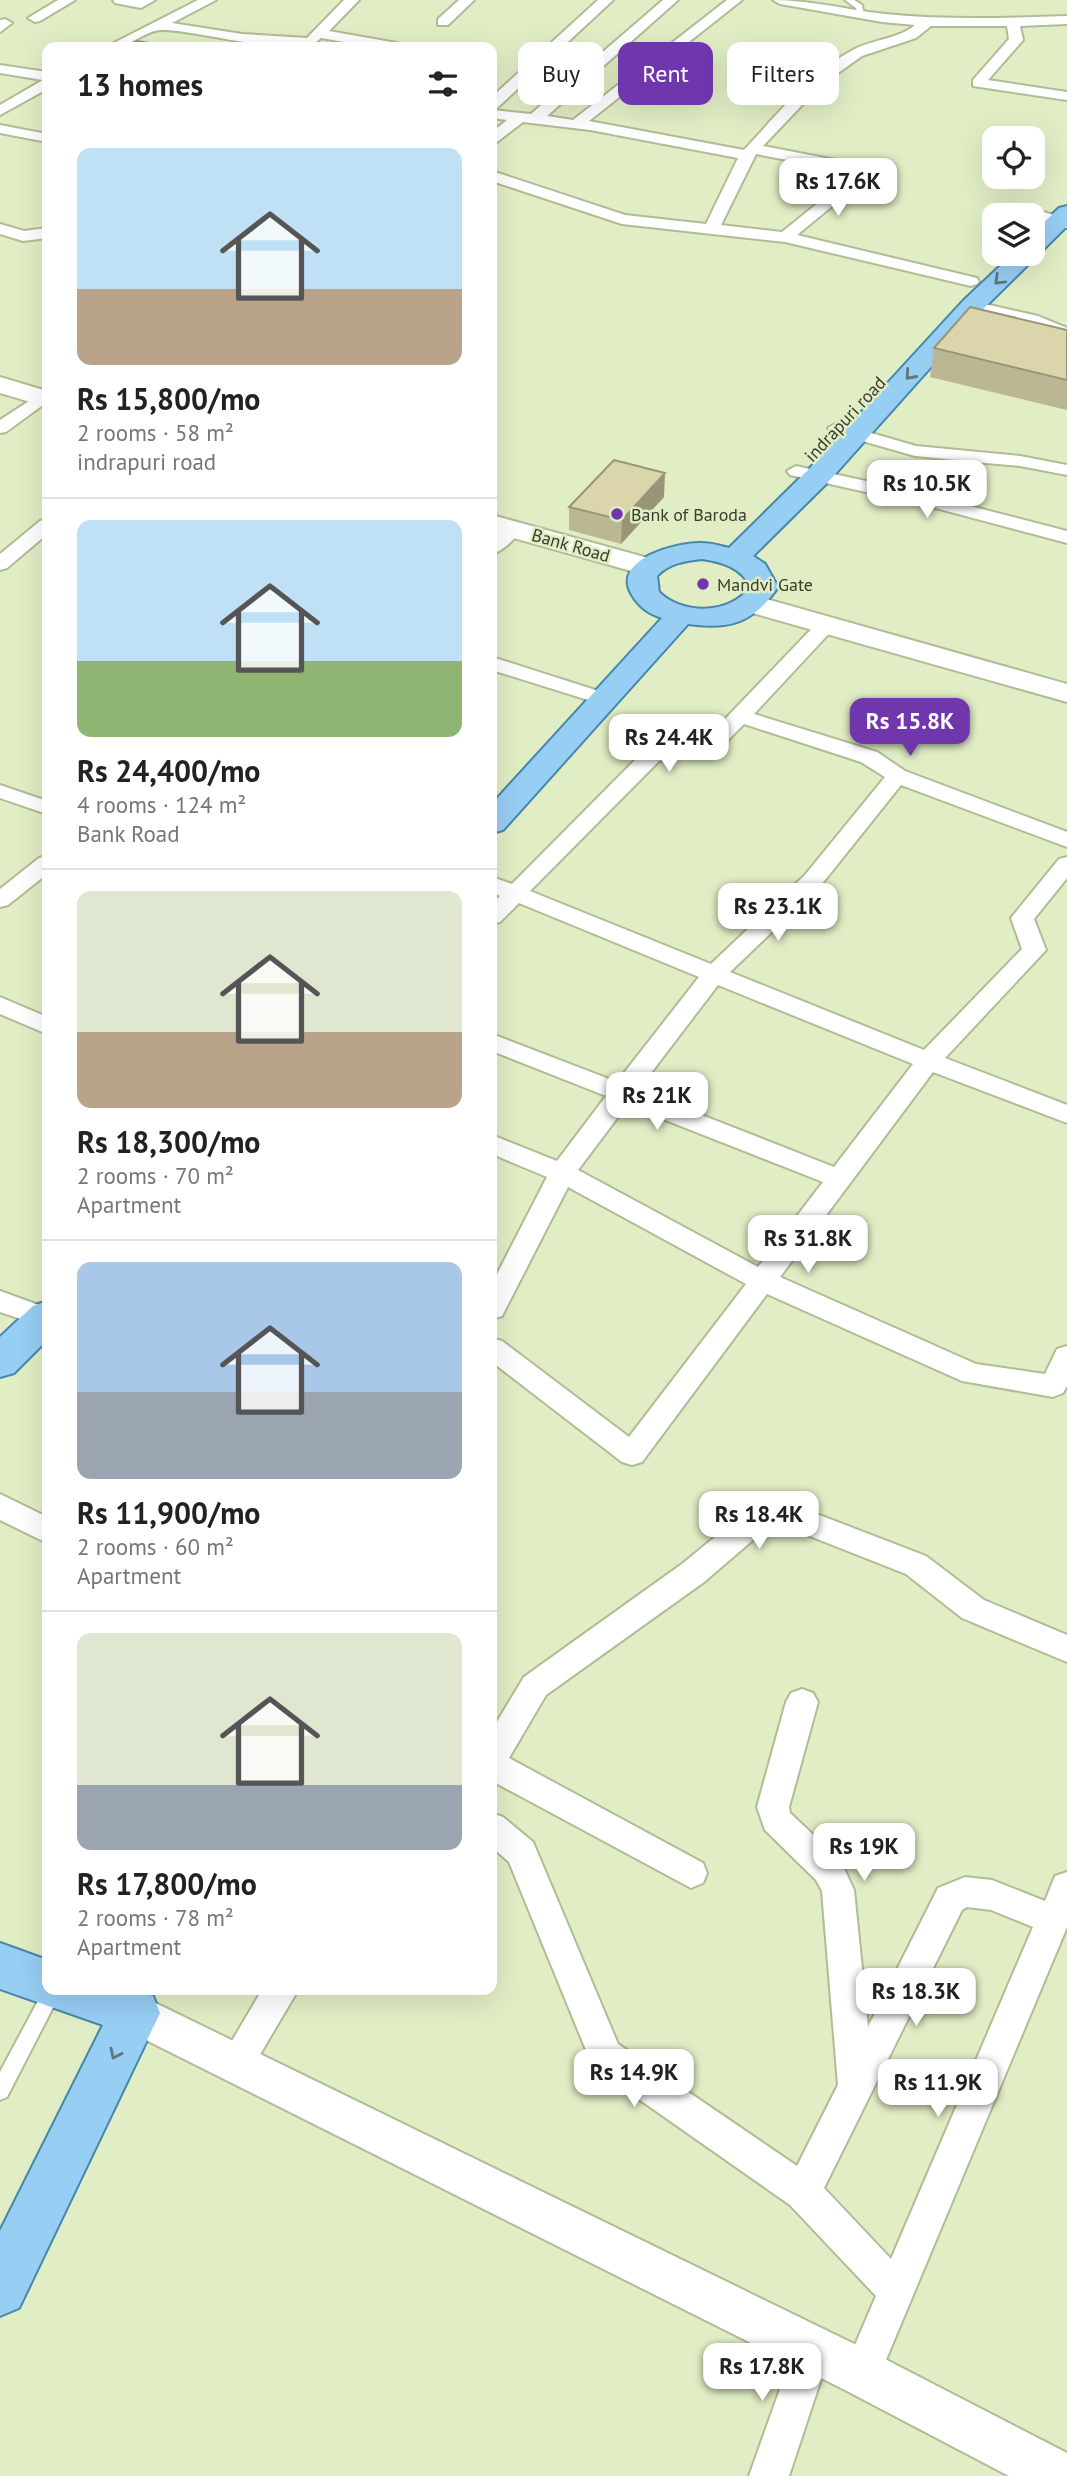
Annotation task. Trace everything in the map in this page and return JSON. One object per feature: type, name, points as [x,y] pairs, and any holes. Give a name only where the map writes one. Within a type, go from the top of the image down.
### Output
[{"type":"main road","points":[[1053,219],[1067,192]]},
{"type":"main road","points":[[724,556],[847,431],[972,294],[991,266]]},
{"type":"main road","points":[[972,294],[1010,266]]},
{"type":"main road","points":[[0,385],[42,397]]},
{"type":"main road","name":"Bank Road","points":[[502,526],[649,567]]},
{"type":"main road","points":[[702,551],[747,563],[762,578],[764,587],[752,604],[727,615],[709,617],[682,613],[658,606],[647,597],[642,587],[643,577],[649,567],[678,554],[702,551]]},
{"type":"main road","points":[[752,604],[828,623],[1067,694]]},
{"type":"main road","points":[[497,817],[682,613]]},
{"type":"main road","points":[[0,1362],[42,1321]]},
{"type":"main road","points":[[0,1966],[42,1980]]},
{"type":"main road","points":[[0,2289],[82,1995]]},
{"type":"street","points":[[35,18],[68,0]]},
{"type":"street","points":[[120,0],[141,5],[148,0]]},
{"type":"street","points":[[123,42],[209,0]]},
{"type":"street","points":[[157,25],[242,38],[313,41],[352,0]]},
{"type":"street","points":[[443,22],[467,0]]},
{"type":"street","points":[[497,100],[606,0]]},
{"type":"street","points":[[536,118],[671,0]]},
{"type":"street","points":[[577,124],[735,0]]},
{"type":"street","points":[[780,0],[861,15],[928,22],[959,24],[1067,20]]},
{"type":"street","points":[[711,229],[750,152],[816,82],[857,53],[911,35],[928,22]]},
{"type":"street","points":[[1012,22],[1017,34],[1016,40],[978,83],[1067,96]]},
{"type":"street","points":[[0,69],[42,75]]},
{"type":"street","points":[[0,111],[42,86]]},
{"type":"street","points":[[497,115],[577,124],[867,171],[785,237]]},
{"type":"street","points":[[497,135],[520,117]]},
{"type":"street","points":[[0,129],[42,137]]},
{"type":"street","points":[[497,182],[580,203],[622,219],[785,237],[972,294],[1067,334]]},
{"type":"street","points":[[0,229],[23,236],[42,234]]},
{"type":"street","points":[[0,428],[42,400]]},
{"type":"street","points":[[847,431],[915,451],[1020,461],[1067,470]]},
{"type":"street","points":[[931,501],[970,456]]},
{"type":"street","points":[[807,473],[931,501],[1067,537]]},
{"type":"street","points":[[0,564],[42,533]]},
{"type":"street","points":[[497,913],[652,756],[714,743],[828,623]]},
{"type":"street","points":[[497,665],[604,699]]},
{"type":"street","points":[[740,716],[869,757],[897,776],[1067,840]]},
{"type":"street","points":[[497,1299],[562,1173],[622,1093],[713,974],[813,880],[897,776]]},
{"type":"street","points":[[0,791],[42,806]]},
{"type":"street","points":[[497,1352],[632,1454],[928,1061],[1034,950],[1022,918],[1067,864]]},
{"type":"street","points":[[0,900],[42,870]]},
{"type":"street","points":[[497,886],[928,1061],[1067,1114]]},
{"type":"street","points":[[0,1005],[42,1024]]},
{"type":"street","points":[[497,1044],[839,1179]]},
{"type":"street","points":[[497,1146],[562,1173],[763,1281],[972,1374],[1053,1386],[1067,1356]]},
{"type":"street","points":[[0,1301],[42,1316]]},
{"type":"street","points":[[0,1506],[42,1528]]},
{"type":"street","points":[[497,1750],[535,1686],[692,1573],[770,1508],[916,1565],[973,1609],[1067,1649]]},
{"type":"street","points":[[802,1702],[773,1807],[776,1820],[828,1870],[838,1890],[856,2086]]},
{"type":"street","points":[[497,1768],[691,1873]]},
{"type":"street","points":[[497,1831],[521,1852],[606,2055],[803,2192],[896,2291]]},
{"type":"street","points":[[862,2373],[1067,1887]]},
{"type":"street","points":[[803,2192],[950,1899],[965,1892],[992,1895],[1053,1920]]},
{"type":"street","points":[[84,1995],[236,2063],[862,2373],[1060,2476]]},
{"type":"street","points":[[236,2063],[278,1995]]},
{"type":"street","points":[[769,2476],[812,2349]]},
{"type":"lane","points":[[849,0],[859,7],[861,15]]},
{"type":"lane","points":[[0,2091],[81,1995]]},
{"type":"building","points":[[970,307],[1067,330],[1067,380],[934,348]]},
{"type":"building","points":[[614,460],[665,473],[622,520],[569,507]]},
{"type":"place","name":"Bank of Baroda","points":[[617,514]]},
{"type":"place","name":"Mandvi Gate","points":[[703,584]]}]
